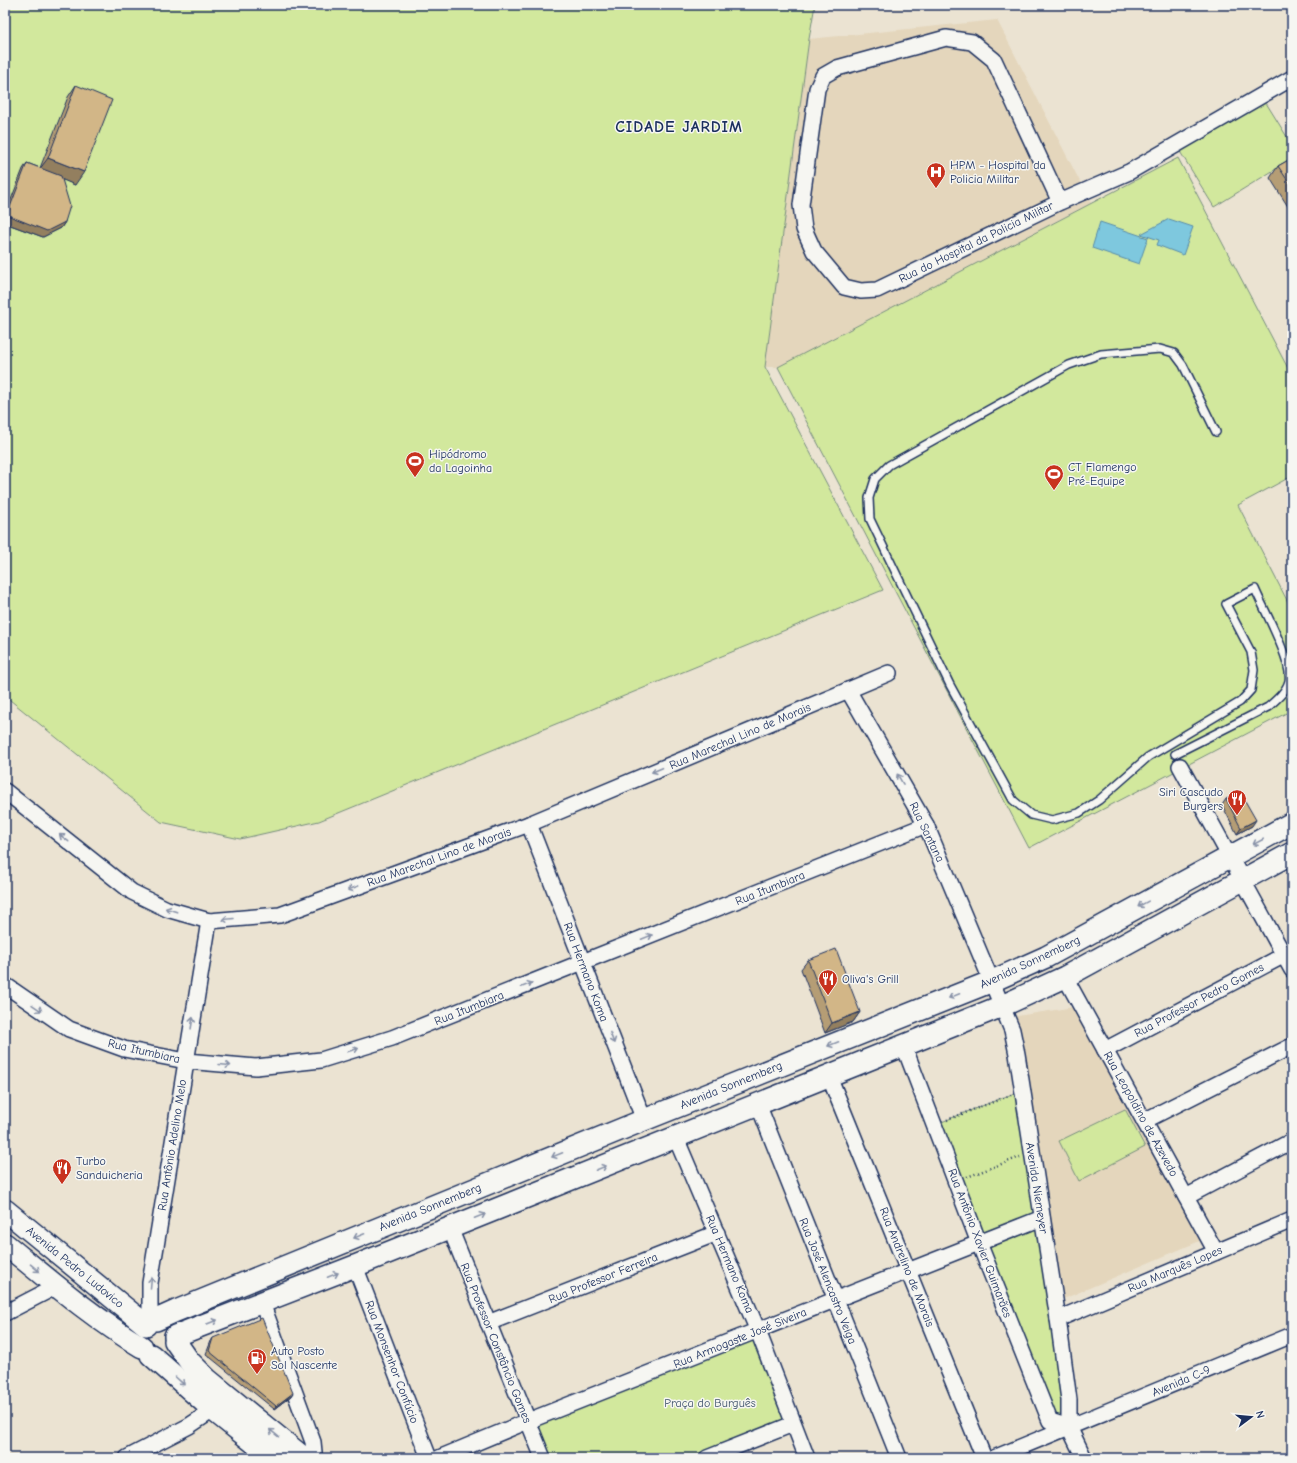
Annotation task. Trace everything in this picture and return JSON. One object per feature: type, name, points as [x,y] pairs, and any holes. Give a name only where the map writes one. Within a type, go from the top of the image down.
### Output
[{"type":"street","name":"Rua do Hospital da Policia Militar","points":[[1060,202],[994,60],[972,42],[946,38],[837,68],[823,76],[817,88],[801,205],[804,229],[814,251],[844,287],[861,291],[877,290],[1060,202],[1128,172],[1292,78]]},
{"type":"street","name":"Rua Marechal Lino de Morais","points":[[5,791],[132,892],[167,909],[209,921],[280,915],[529,824],[888,673]]},
{"type":"street","name":"Rua Santana","points":[[848,690],[926,825],[990,982]]},
{"type":"street","points":[[1178,760],[1242,880],[1288,953],[1292,970]]},
{"type":"street","name":"Avenida Sonnemberg","points":[[151,1322],[644,1120],[990,982],[1046,957],[1292,823]]},
{"type":"street","name":"Rua Hermano Koma","points":[[529,824],[644,1120]]},
{"type":"street","name":"Rua Itumbiara","points":[[5,985],[69,1029],[124,1049],[186,1061],[256,1067],[321,1060],[392,1038],[926,825]]},
{"type":"street","points":[[304,1458],[207,1379],[190,1361],[175,1338],[171,1326],[162,1321],[151,1322],[142,1330],[140,1342],[147,1351],[161,1356],[166,1354],[171,1350],[175,1338],[1002,1006],[1065,976],[1292,853]]},
{"type":"street","name":"Rua Antônio Adelino Melo","points":[[151,1322],[150,1283],[209,921]]},
{"type":"street","name":"Rua Professor Pedro Gomes","points":[[1105,1050],[1288,953]]},
{"type":"street","name":"Rua Leopoldino de Azevedo","points":[[1065,976],[1216,1252]]},
{"type":"street","name":"Avenida Niemeyer","points":[[990,982],[1012,1030],[1017,1054],[1058,1319],[1069,1400],[1070,1427]]},
{"type":"street","name":"Rua Antônio Xavier Guimarães","points":[[904,1046],[979,1244],[1050,1421],[1070,1427]]},
{"type":"street","points":[[1144,1122],[1292,1046]]},
{"type":"street","name":"Rua Andrelino de Morais","points":[[829,1076],[984,1458]]},
{"type":"street","name":"Rua José Alencastro Veiga","points":[[758,1104],[899,1458]]},
{"type":"street","name":"Rua Hermano Koma","points":[[676,1138],[758,1331],[807,1458]]},
{"type":"street","points":[[1186,1197],[1292,1141]]},
{"type":"street","name":"Avenida Pedro Ludovico","points":[[5,1210],[151,1322]]},
{"type":"street","name":"Rua Armogaste José Siveira","points":[[439,1458],[528,1421],[1042,1218]]},
{"type":"street","name":"Rua Marquês Lopes","points":[[1058,1319],[1292,1220]]},
{"type":"street","name":"Rua Professor Constâncio Gomes","points":[[450,1228],[543,1458]]},
{"type":"street","name":"Rua Professor Ferreira","points":[[488,1323],[717,1233]]},
{"type":"street","name":"Avenida Pedro Ludovico","points":[[5,1244],[123,1336],[147,1351],[213,1410],[273,1458]]},
{"type":"street","name":"Rua Monsenhor Confúcio","points":[[355,1266],[429,1458]]},
{"type":"street","points":[[5,1312],[57,1286]]},
{"type":"street","points":[[262,1303],[313,1442],[313,1458]]},
{"type":"street","name":"Avenida C-9","points":[[994,1458],[1292,1335]]},
{"type":"street","points":[[127,1458],[189,1426],[213,1410]]},
{"type":"street","points":[[707,1458],[793,1424]]},
{"type":"street","points":[[1070,1427],[1084,1458]]},
{"type":"lane","points":[[1169,743],[1178,760],[1268,707],[1281,696],[1289,681],[1287,660],[1255,589],[1226,604],[1251,652],[1254,670],[1251,690],[1240,702],[1169,743],[1148,757],[1099,800],[1079,813],[1052,820],[1031,815],[1013,800],[950,685],[870,519],[869,498],[875,479],[889,465],[1069,365],[1101,354],[1160,349],[1174,353],[1183,365],[1216,432]]},
{"type":"path","points":[[934,1125],[1022,1090]]},
{"type":"path","points":[[956,1182],[1032,1152]]},
{"type":"shaded area","name":"HPM - Hospital da Policia Militar","points":[[997,20],[1091,203],[778,367],[765,367],[809,39]]},
{"type":"shaded area","points":[[1074,1007],[1202,1240],[1061,1300],[1011,1017]]},
{"type":"green space","name":"Hipódromo da Lagoinha","points":[[5,5],[815,5],[809,39],[765,367],[883,590],[319,821],[240,839],[161,822],[5,696]]},
{"type":"green space","points":[[1263,98],[1292,145],[1292,159],[1214,207],[1179,150]]},
{"type":"green space","name":"CT Flamengo Pré-Equipe","points":[[1178,158],[1292,376],[1292,476],[1238,505],[1292,610],[1292,710],[1029,848],[778,367]]},
{"type":"green space","points":[[1022,1090],[1069,1427],[1050,1421],[934,1125]]},
{"type":"green space","points":[[1125,1109],[1145,1147],[1079,1181],[1059,1141]]},
{"type":"green space","name":"Praça do Burguês","points":[[758,1331],[793,1424],[707,1458],[543,1458],[528,1421]]},
{"type":"water","points":[[1169,219],[1193,227],[1183,255],[1157,245],[1159,240],[1141,234]]},
{"type":"water","points":[[1100,222],[1148,238],[1139,264],[1092,248]]},
{"type":"building","points":[[76,85],[112,100],[84,172],[48,158]]},
{"type":"building","points":[[1292,158],[1292,187],[1278,166]]},
{"type":"building","points":[[27,163],[61,176],[70,206],[65,222],[47,231],[7,215]]},
{"type":"building","points":[[1240,792],[1256,820],[1241,828],[1226,799]]},
{"type":"building","name":"Oliva's Grill","points":[[836,949],[860,1012],[832,1023],[808,960]]},
{"type":"building","name":"Auto Posto Sol Nascente","points":[[262,1318],[293,1393],[276,1406],[209,1351],[213,1338]]},
{"type":"place","name":"HPM - Hospital da Policia Militar","points":[[936,189]]},
{"type":"place","name":"Hipódromo da Lagoinha","points":[[415,478]]},
{"type":"place","name":"CT Flamengo Pré-Equipe","points":[[1054,491]]},
{"type":"place","name":"Siri Cascudo Burgers","points":[[1237,816]]},
{"type":"place","name":"Oliva's Grill","points":[[828,996]]},
{"type":"place","name":"Turbo Sanduicheria","points":[[62,1185]]},
{"type":"place","name":"Auto Posto Sol Nascente","points":[[257,1375]]},
{"type":"district","name":"CIDADE JARDIM","points":[[679,127]]}]
